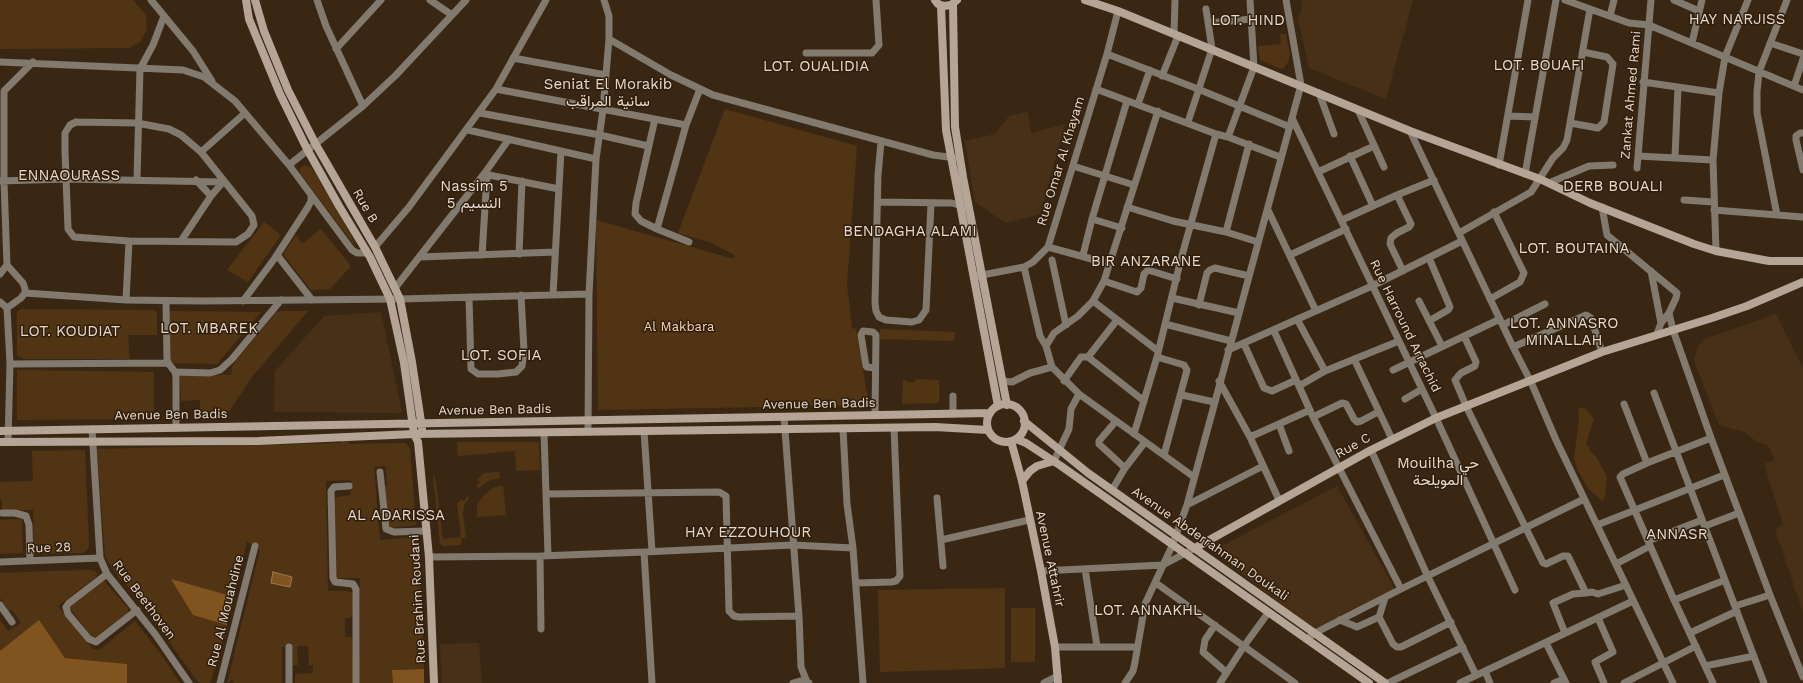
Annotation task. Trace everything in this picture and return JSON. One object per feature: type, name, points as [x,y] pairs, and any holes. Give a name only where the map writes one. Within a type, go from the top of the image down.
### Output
[{"type":"main road","name":"Rue B","points":[[246,0],[249,19],[280,94],[339,206],[367,253],[390,299],[404,363],[414,434]]},
{"type":"main road","name":"Rue B","points":[[255,0],[266,38],[288,90],[315,143],[375,247],[400,299],[422,423],[420,438]]},
{"type":"main road","points":[[1085,0],[1118,10],[1176,36],[1301,85],[1410,131],[1540,179],[1602,207],[1674,236],[1716,251],[1768,261],[1803,260]]},
{"type":"main road","points":[[998,406],[978,276],[970,209],[956,158],[946,130],[938,3],[948,6],[955,2],[955,127],[956,158],[959,204],[978,276],[1003,381],[1007,405]]},
{"type":"main road","name":"Rue C","points":[[1195,548],[1392,438],[1436,418],[1531,382],[1602,352],[1747,306],[1803,282]]},
{"type":"main road","points":[[1007,405],[1018,410],[1024,420],[1022,433],[1014,440],[1003,442],[996,439],[988,430],[988,419],[990,413],[998,406],[1007,405]]},
{"type":"main road","name":"Avenue Ben Badis","points":[[4,431],[990,413]]},
{"type":"main road","points":[[935,427],[936,414]]},
{"type":"main road","name":"Avenue Abderrahman Doukali","points":[[1024,420],[1060,451],[1112,490],[1385,683]]},
{"type":"main road","name":"Avenue Ben Badis","points":[[420,438],[644,431],[935,427],[988,430]]},
{"type":"main road","points":[[414,434],[420,438]]},
{"type":"main road","name":"Avenue Ben Badis","points":[[4,442],[258,441],[414,434]]},
{"type":"main road","name":"Rue Brahim Roudani","points":[[420,438],[429,557],[434,683]]},
{"type":"main road","name":"Avenue Abderrahman Doukali","points":[[1014,440],[1026,443],[1054,461],[1172,546],[1367,682]]},
{"type":"main road","name":"Avenue Attahrir","points":[[1014,440],[1029,520],[1056,647],[1058,679]]},
{"type":"main road","points":[[1022,481],[1030,470],[1037,466],[1054,461]]},
{"type":"street","points":[[151,0],[193,51],[214,85]]},
{"type":"street","points":[[317,0],[336,49],[363,106]]},
{"type":"street","points":[[336,49],[381,0]]},
{"type":"street","points":[[430,0],[452,15]]},
{"type":"street","points":[[289,164],[363,106],[400,72],[466,0]]},
{"type":"street","points":[[375,247],[409,207],[480,113],[496,89],[546,0]]},
{"type":"street","points":[[588,432],[589,294],[596,159],[603,110],[609,39],[609,16],[604,0]]},
{"type":"street","points":[[806,53],[872,53],[879,45],[876,0]]},
{"type":"street","points":[[1162,76],[1176,36],[1175,0]]},
{"type":"street","points":[[1228,137],[1254,67],[1250,0]]},
{"type":"street","points":[[1125,683],[1132,671],[1143,612],[1172,546],[1187,505],[1219,381],[1268,210],[1280,157],[1301,85],[1286,0]]},
{"type":"street","points":[[1499,165],[1509,116],[1528,0]]},
{"type":"street","points":[[1525,174],[1556,0]]},
{"type":"street","points":[[1610,16],[1614,0]]},
{"type":"street","name":"Zankat Ahmed Rami","points":[[1637,168],[1651,0]]},
{"type":"street","points":[[1674,0],[1700,11]]},
{"type":"street","points":[[1692,43],[1702,0]]},
{"type":"street","points":[[1716,251],[1713,202],[1713,160],[1719,93],[1725,57],[1748,0]]},
{"type":"street","points":[[1777,215],[1757,113],[1756,92],[1759,72],[1787,0]]},
{"type":"street","points":[[1569,1],[1629,23],[1649,25],[1803,90]]},
{"type":"street","points":[[1188,122],[1212,49],[1206,9]]},
{"type":"street","points":[[1459,233],[1531,192],[1553,158],[1563,148],[1567,140],[1590,9]]},
{"type":"street","name":"Rue Omar Al Khayam","points":[[978,276],[1024,267],[1033,262],[1048,246],[1107,54],[1118,10]]},
{"type":"street","points":[[137,179],[137,123],[140,68],[160,29],[164,16]]},
{"type":"street","points":[[1209,23],[1251,19]]},
{"type":"street","points":[[609,39],[671,75],[700,89],[732,101],[881,142],[956,158]]},
{"type":"street","points":[[1770,43],[1803,54]]},
{"type":"street","points":[[1570,123],[1598,128],[1604,122],[1613,64],[1607,57],[1582,52]]},
{"type":"street","points":[[1107,54],[1198,89],[1290,127]]},
{"type":"street","points":[[513,58],[606,75]]},
{"type":"street","points":[[1794,86],[1803,59]]},
{"type":"street","points":[[0,62],[33,62],[183,70],[204,77],[235,102],[289,164],[352,250],[357,253],[367,253]]},
{"type":"street","points":[[25,293],[23,283],[7,265],[2,181],[2,88],[33,62]]},
{"type":"street","points":[[1138,104],[1150,70]]},
{"type":"street","points":[[1643,82],[1719,93]]},
{"type":"street","points":[[1675,157],[1678,87]]},
{"type":"street","points":[[496,89],[686,125]]},
{"type":"street","points":[[657,229],[686,125],[700,89]]},
{"type":"street","points":[[1096,89],[1188,122],[1216,134],[1249,144],[1280,157]]},
{"type":"street","points":[[1319,93],[1334,134]]},
{"type":"street","points":[[1083,255],[1092,219],[1127,101]]},
{"type":"street","points":[[1358,110],[1384,167]]},
{"type":"street","points":[[1046,346],[1054,333],[1092,301],[1104,281],[1158,111]]},
{"type":"street","points":[[480,113],[600,135],[648,146]]},
{"type":"street","points":[[200,152],[245,114]]},
{"type":"street","points":[[1509,116],[1535,117]]},
{"type":"street","name":"Rue Harround Arrachid","points":[[1292,118],[1436,418],[1515,590]]},
{"type":"street","points":[[655,119],[648,146],[635,214],[641,221],[689,242]]},
{"type":"street","points":[[76,122],[137,123],[169,129],[182,135],[200,152],[252,216],[254,225],[248,234],[236,242],[129,241],[78,239],[72,236],[68,229],[66,179],[66,133],[70,125],[76,122]]},
{"type":"street","points":[[468,130],[596,159]]},
{"type":"street","points":[[1410,131],[1531,382],[1584,499],[1672,683]]},
{"type":"street","points":[[1803,133],[1800,133],[1796,140],[1803,170]]},
{"type":"street","points":[[1134,434],[1158,354],[1176,279],[1216,134]]},
{"type":"street","points":[[395,288],[486,174],[509,139]]},
{"type":"street","points":[[881,142],[875,262],[876,311],[879,317],[886,320],[912,322],[919,320],[926,310],[931,204]]},
{"type":"street","points":[[1226,232],[1249,144]]},
{"type":"street","points":[[1318,172],[1374,146]]},
{"type":"street","points":[[553,294],[561,151]]},
{"type":"street","points":[[1350,156],[1373,206]]},
{"type":"street","points":[[1638,156],[1713,160]]},
{"type":"street","points":[[1549,183],[1589,166],[1613,165]]},
{"type":"street","points":[[1073,166],[1134,185]]},
{"type":"street","points":[[486,174],[559,189]]},
{"type":"street","points":[[482,255],[486,174]]},
{"type":"street","points":[[2,181],[137,179],[223,182]]},
{"type":"street","points":[[196,180],[211,196]]},
{"type":"street","points":[[1342,220],[1434,180]]},
{"type":"street","points":[[181,241],[211,196],[223,182]]},
{"type":"street","points":[[518,254],[522,182]]},
{"type":"street","points":[[1397,195],[1411,224],[1409,227],[1391,238],[1390,244],[1403,271]]},
{"type":"street","points":[[244,301],[308,207],[311,196]]},
{"type":"street","points":[[1684,200],[1713,202]]},
{"type":"street","points":[[878,202],[959,204],[970,209]]},
{"type":"street","points":[[1127,207],[1173,221],[1226,232],[1258,242]]},
{"type":"street","points":[[1602,207],[1607,235],[1676,293],[1676,298],[1669,313],[1661,323],[1657,334]]},
{"type":"street","points":[[1268,210],[1316,311]]},
{"type":"street","points":[[1714,210],[1803,217]]},
{"type":"street","points":[[1490,299],[1520,282],[1524,273],[1494,212]]},
{"type":"street","points":[[1092,219],[1122,228]]},
{"type":"street","points":[[1290,255],[1346,229]]},
{"type":"street","points":[[126,300],[129,241]]},
{"type":"street","points":[[1228,350],[1274,331],[1372,286],[1462,241]]},
{"type":"street","points":[[1048,246],[1110,264]]},
{"type":"street","points":[[420,257],[555,252]]},
{"type":"street","points":[[277,254],[312,300]]},
{"type":"street","points":[[1429,258],[1450,308],[1429,321]]},
{"type":"street","points":[[1052,260],[1066,324]]},
{"type":"street","points":[[0,274],[7,265]]},
{"type":"street","points":[[1024,267],[1040,336],[1046,346],[1052,367],[1064,381],[1079,394],[1194,477]]},
{"type":"street","points":[[1199,305],[1207,273],[1210,270],[1215,268],[1249,276]]},
{"type":"street","points":[[1104,281],[1136,292],[1142,288],[1144,274],[1148,270],[1176,279]]},
{"type":"street","points":[[1651,271],[1661,323]]},
{"type":"street","points":[[7,308],[25,293],[126,300],[166,301],[400,299],[589,294]]},
{"type":"street","points":[[469,297],[470,369],[478,374],[498,374],[516,372],[522,366],[524,351],[521,296]]},
{"type":"street","points":[[1172,298],[1239,313]]},
{"type":"street","points":[[175,372],[210,372],[220,370],[232,359],[281,300]]},
{"type":"street","points":[[166,301],[168,363],[175,372],[176,377],[176,428]]},
{"type":"street","points":[[1092,301],[1158,354],[1186,367],[1187,370],[1182,395],[1164,455]]},
{"type":"street","points":[[1418,301],[1442,346]]},
{"type":"street","points":[[0,302],[7,308],[10,364],[4,442]]},
{"type":"street","points":[[1393,370],[1464,336],[1545,304]]},
{"type":"street","points":[[1669,313],[1673,330],[1724,475],[1803,677]]},
{"type":"street","points":[[1513,347],[1586,315],[1591,318],[1602,352]]},
{"type":"street","points":[[1298,319],[1325,372]]},
{"type":"street","points":[[1064,381],[1081,358],[1088,357],[1117,320]]},
{"type":"street","points":[[1165,324],[1231,341]]},
{"type":"street","points":[[875,368],[866,366],[861,334],[863,331],[873,332],[876,335],[876,415]]},
{"type":"street","points":[[1274,331],[1311,414],[1401,589]]},
{"type":"street","points":[[1464,336],[1476,362],[1475,366],[1457,376],[1455,380],[1466,406],[1543,563],[1546,564],[1563,556],[1569,557],[1586,593]]},
{"type":"street","points":[[1244,344],[1264,388],[1272,391],[1325,372],[1399,340]]},
{"type":"street","points":[[1088,357],[1144,401]]},
{"type":"street","points":[[1354,359],[1378,412],[1392,438]]},
{"type":"street","points":[[10,364],[168,363]]},
{"type":"street","points":[[1003,381],[1012,382],[1030,373],[1052,367]]},
{"type":"street","points":[[1219,381],[1250,438],[1279,500]]},
{"type":"street","points":[[1405,399],[1422,389]]},
{"type":"street","points":[[1654,393],[1764,683]]},
{"type":"street","points":[[1054,461],[1069,429],[1071,409],[1079,394]]},
{"type":"street","points":[[1182,395],[1214,402]]},
{"type":"street","points":[[953,396],[953,414]]},
{"type":"street","points":[[1250,438],[1279,424],[1342,403],[1346,404],[1354,420],[1357,422],[1361,422],[1378,412]]},
{"type":"street","points":[[1624,404],[1647,463]]},
{"type":"street","points":[[784,417],[799,616],[801,667],[808,683],[795,682],[801,667]]},
{"type":"street","points":[[1116,421],[1099,441],[1099,444],[1125,468]]},
{"type":"street","points":[[1279,424],[1289,451]]},
{"type":"street","points":[[0,426],[4,431]]},
{"type":"street","points":[[856,583],[892,582],[896,581],[900,576],[894,428]]},
{"type":"street","name":"Rue Beethoven","points":[[92,429],[100,558],[107,574],[137,610],[189,683]]},
{"type":"street","points":[[843,429],[847,504],[853,548],[863,683]]},
{"type":"street","points":[[644,431],[652,551]]},
{"type":"street","points":[[544,433],[548,555]]},
{"type":"street","points":[[1711,438],[1647,463],[1620,476],[1674,600],[1713,683]]},
{"type":"street","points":[[1112,490],[1125,468],[1146,442]]},
{"type":"street","points":[[1371,450],[1428,577],[1476,675]]},
{"type":"street","points":[[1187,505],[1263,466]]},
{"type":"street","points":[[380,472],[386,529],[394,532],[427,531]]},
{"type":"street","points":[[1597,525],[1634,509],[1724,475]]},
{"type":"street","points":[[349,486],[334,487],[331,491],[333,578],[335,582],[353,584],[356,589],[356,683]]},
{"type":"street","points":[[546,494],[710,491],[724,494],[726,502],[728,603],[731,614],[738,617],[799,616]]},
{"type":"street","points":[[937,498],[943,566]]},
{"type":"street","points":[[1307,640],[1340,620],[1584,499]]},
{"type":"street","points":[[2,514],[15,513],[26,516],[29,525],[30,560]]},
{"type":"street","points":[[1616,564],[1649,544],[1703,523],[1739,513]]},
{"type":"street","points":[[941,540],[1029,520]]},
{"type":"street","points":[[429,557],[540,556],[793,545],[853,548]]},
{"type":"street","name":"Rue Al Mouahdine","points":[[220,683],[255,546]]},
{"type":"street","points":[[1041,571],[1163,565],[1195,548]]},
{"type":"street","points":[[644,552],[652,683]]},
{"type":"street","points":[[540,556],[541,629]]},
{"type":"street","name":"Rue 28","points":[[0,562],[100,558]]},
{"type":"street","points":[[1085,570],[1096,646]]},
{"type":"street","points":[[107,574],[68,604],[66,607],[68,614],[89,639],[96,642],[137,610]]},
{"type":"street","points":[[1674,600],[1725,580]]},
{"type":"street","points":[[1156,583],[1294,683]]},
{"type":"street","points":[[1565,633],[1553,603],[1573,594],[1592,592],[1598,594],[1626,585]]},
{"type":"street","points":[[1690,633],[1736,608],[1770,595]]},
{"type":"street","points":[[1384,598],[1378,617],[1393,644],[1397,647],[1401,647],[1451,622]]},
{"type":"street","points":[[1460,683],[1633,601]]},
{"type":"street","points":[[0,605],[12,622]]},
{"type":"street","points":[[1220,683],[1226,672],[1268,613]]},
{"type":"street","points":[[1340,620],[1357,627],[1378,617]]},
{"type":"street","points":[[1598,618],[1614,652],[1595,662],[1604,683]]},
{"type":"street","points":[[1215,625],[1205,640],[1203,652],[1226,672]]},
{"type":"street","points":[[1546,643],[1565,681],[1554,683]]},
{"type":"street","points":[[289,646],[289,683]]},
{"type":"street","points":[[1624,683],[1662,662],[1696,646]]},
{"type":"street","points":[[1056,647],[1137,647]]},
{"type":"street","points":[[1388,683],[1463,647]]},
{"type":"street","points":[[1705,666],[1754,656]]},
{"type":"street","points":[[1485,671],[1490,683]]},
{"type":"street","points":[[1044,683],[1058,679]]},
{"type":"shaded area","points":[[1301,0],[1413,0],[1386,99],[1309,68],[1298,19],[1302,9]]},
{"type":"shaded area","points":[[1028,112],[1031,133],[1065,124],[1040,214],[1006,223],[975,202],[965,141],[995,134],[1009,116]]},
{"type":"shaded area","points":[[381,312],[402,413],[274,412],[275,371],[324,316]]},
{"type":"shaded area","points":[[1776,314],[1803,369],[1803,613],[1775,529],[1783,524],[1764,464],[1775,459],[1768,445],[1757,442],[1744,432],[1719,425],[1694,360],[1698,346],[1705,339]]},
{"type":"shaded area","points":[[1337,486],[1395,590],[1316,631],[1212,551]]},
{"type":"shaded area","points":[[273,572],[292,577],[290,587],[271,583]]},
{"type":"shaded area","points":[[171,579],[234,597],[227,625],[193,615]]},
{"type":"shaded area","points":[[39,620],[65,658],[127,664],[127,683],[0,683],[0,651]]},
{"type":"shaded area","points":[[479,643],[482,683],[442,683],[440,644]]},
{"type":"shaded area","points":[[424,669],[424,683],[393,683],[392,670]]},
{"type":"green space","points":[[0,0],[133,0],[146,15],[147,30],[140,42],[129,48],[0,49]]},
{"type":"green space","points":[[1280,34],[1286,34],[1290,54],[1288,62],[1284,68],[1281,69],[1260,60],[1258,46],[1281,44]]},
{"type":"green space","name":"Al Makbara","points":[[725,109],[857,146],[847,285],[852,328],[856,329],[869,405],[598,410],[596,220],[734,259],[735,255],[709,242],[678,233]]},
{"type":"green space","points":[[304,165],[310,167],[315,173],[352,237],[357,249],[300,173],[300,168]]},
{"type":"green space","points":[[264,222],[281,235],[248,282],[227,270]]},
{"type":"green space","points":[[321,229],[351,266],[330,289],[311,290],[283,254],[296,235],[302,244]]},
{"type":"green space","points":[[21,309],[154,310],[157,313],[157,335],[128,335],[130,359],[24,359],[17,355],[17,312]]},
{"type":"green space","points":[[170,311],[261,312],[217,364],[170,363]]},
{"type":"green space","points":[[308,311],[252,377],[226,416],[200,417],[200,400],[181,401],[180,375],[231,375],[232,367],[235,362],[276,312]]},
{"type":"green space","points":[[880,329],[955,332],[954,341],[880,339]]},
{"type":"green space","points":[[17,370],[154,372],[154,419],[17,420]]},
{"type":"green space","points":[[916,379],[939,380],[939,403],[902,404],[903,380],[906,380],[907,382],[915,382]]},
{"type":"green space","points":[[1578,407],[1586,409],[1594,419],[1586,443],[1591,452],[1597,458],[1607,477],[1605,497],[1602,501],[1588,488],[1578,471],[1574,458],[1579,420]]},
{"type":"green space","points":[[341,438],[348,438],[349,444],[405,443],[410,448],[416,525],[389,528],[383,486],[387,486],[386,466],[374,467],[380,540],[415,537],[418,539],[424,669],[393,670],[393,683],[359,683],[360,578],[335,578],[333,500],[337,497],[351,495],[351,480],[326,481],[328,591],[347,591],[353,593],[354,615],[345,619],[345,637],[351,637],[354,641],[353,683],[295,683],[295,674],[313,673],[313,665],[309,665],[308,646],[297,646],[298,665],[293,665],[293,647],[282,647],[282,683],[234,683],[232,680],[227,683],[260,549],[247,542],[227,625],[211,682],[199,683],[140,602],[122,579],[120,580],[105,557],[97,449],[341,443]]},
{"type":"green space","points":[[457,442],[539,442],[540,470],[516,471],[515,451],[458,456]]},
{"type":"green space","points":[[85,450],[89,546],[83,553],[34,554],[33,510],[2,510],[2,500],[0,499],[0,482],[33,481],[32,451]]},
{"type":"green space","points":[[499,472],[500,478],[488,481],[479,488],[476,486],[480,482],[477,480],[484,473]]},
{"type":"green space","points":[[433,476],[435,476],[443,539],[461,537],[457,504],[461,499],[464,501],[468,496],[469,498],[464,506],[463,514],[466,537],[461,538],[461,545],[443,546],[440,544]]},
{"type":"green space","points":[[503,485],[506,515],[477,517],[477,505],[482,497],[493,488]]},
{"type":"green space","points":[[22,519],[23,553],[0,554],[0,520]]},
{"type":"green space","points":[[89,570],[97,573],[96,577],[58,606],[93,649],[99,650],[135,621],[158,650],[180,683],[127,683],[127,664],[65,658],[39,621],[0,651],[0,620],[8,631],[21,623],[12,610],[9,611],[0,598],[0,573]]},
{"type":"green space","points":[[104,581],[128,608],[128,613],[98,639],[92,637],[69,607]]},
{"type":"green space","points":[[1005,588],[1005,668],[880,672],[878,590]]},
{"type":"green space","points":[[1011,608],[1035,608],[1035,662],[1011,662]]},
{"type":"district","name":"HAY NARJISS","points":[[1737,20]]},
{"type":"district","name":"LOT. HIND","points":[[1248,21]]},
{"type":"district","name":"LOT. BOUAFI","points":[[1539,66]]},
{"type":"district","name":"LOT. OUALIDIA","points":[[816,67]]},
{"type":"district","name":"Seniat El Morakib سانية المراقب","points":[[608,94]]},
{"type":"district","name":"ENNAOURASS","points":[[69,176]]},
{"type":"district","name":"DERB BOUALI","points":[[1613,187]]},
{"type":"district","name":"Nassim 5 النسيم 5","points":[[474,196]]},
{"type":"district","name":"BENDAGHA ALAMI","points":[[910,232]]},
{"type":"district","name":"LOT. BOUTAINA","points":[[1574,249]]},
{"type":"district","name":"BIR ANZARANE","points":[[1146,262]]},
{"type":"district","name":"LOT. MBAREK","points":[[209,329]]},
{"type":"district","name":"LOT. KOUDIAT","points":[[70,332]]},
{"type":"district","name":"LOT. ANNASRO MINALLAH","points":[[1564,332]]},
{"type":"district","name":"LOT. SOFIA","points":[[501,356]]},
{"type":"district","name":"Mouilha حي المويلحة","points":[[1438,472]]},
{"type":"district","name":"AL ADARISSA","points":[[396,516]]},
{"type":"district","name":"HAY EZZOUHOUR","points":[[748,533]]},
{"type":"district","name":"ANNASR","points":[[1677,535]]},
{"type":"district","name":"LOT. ANNAKHL","points":[[1148,611]]}]
